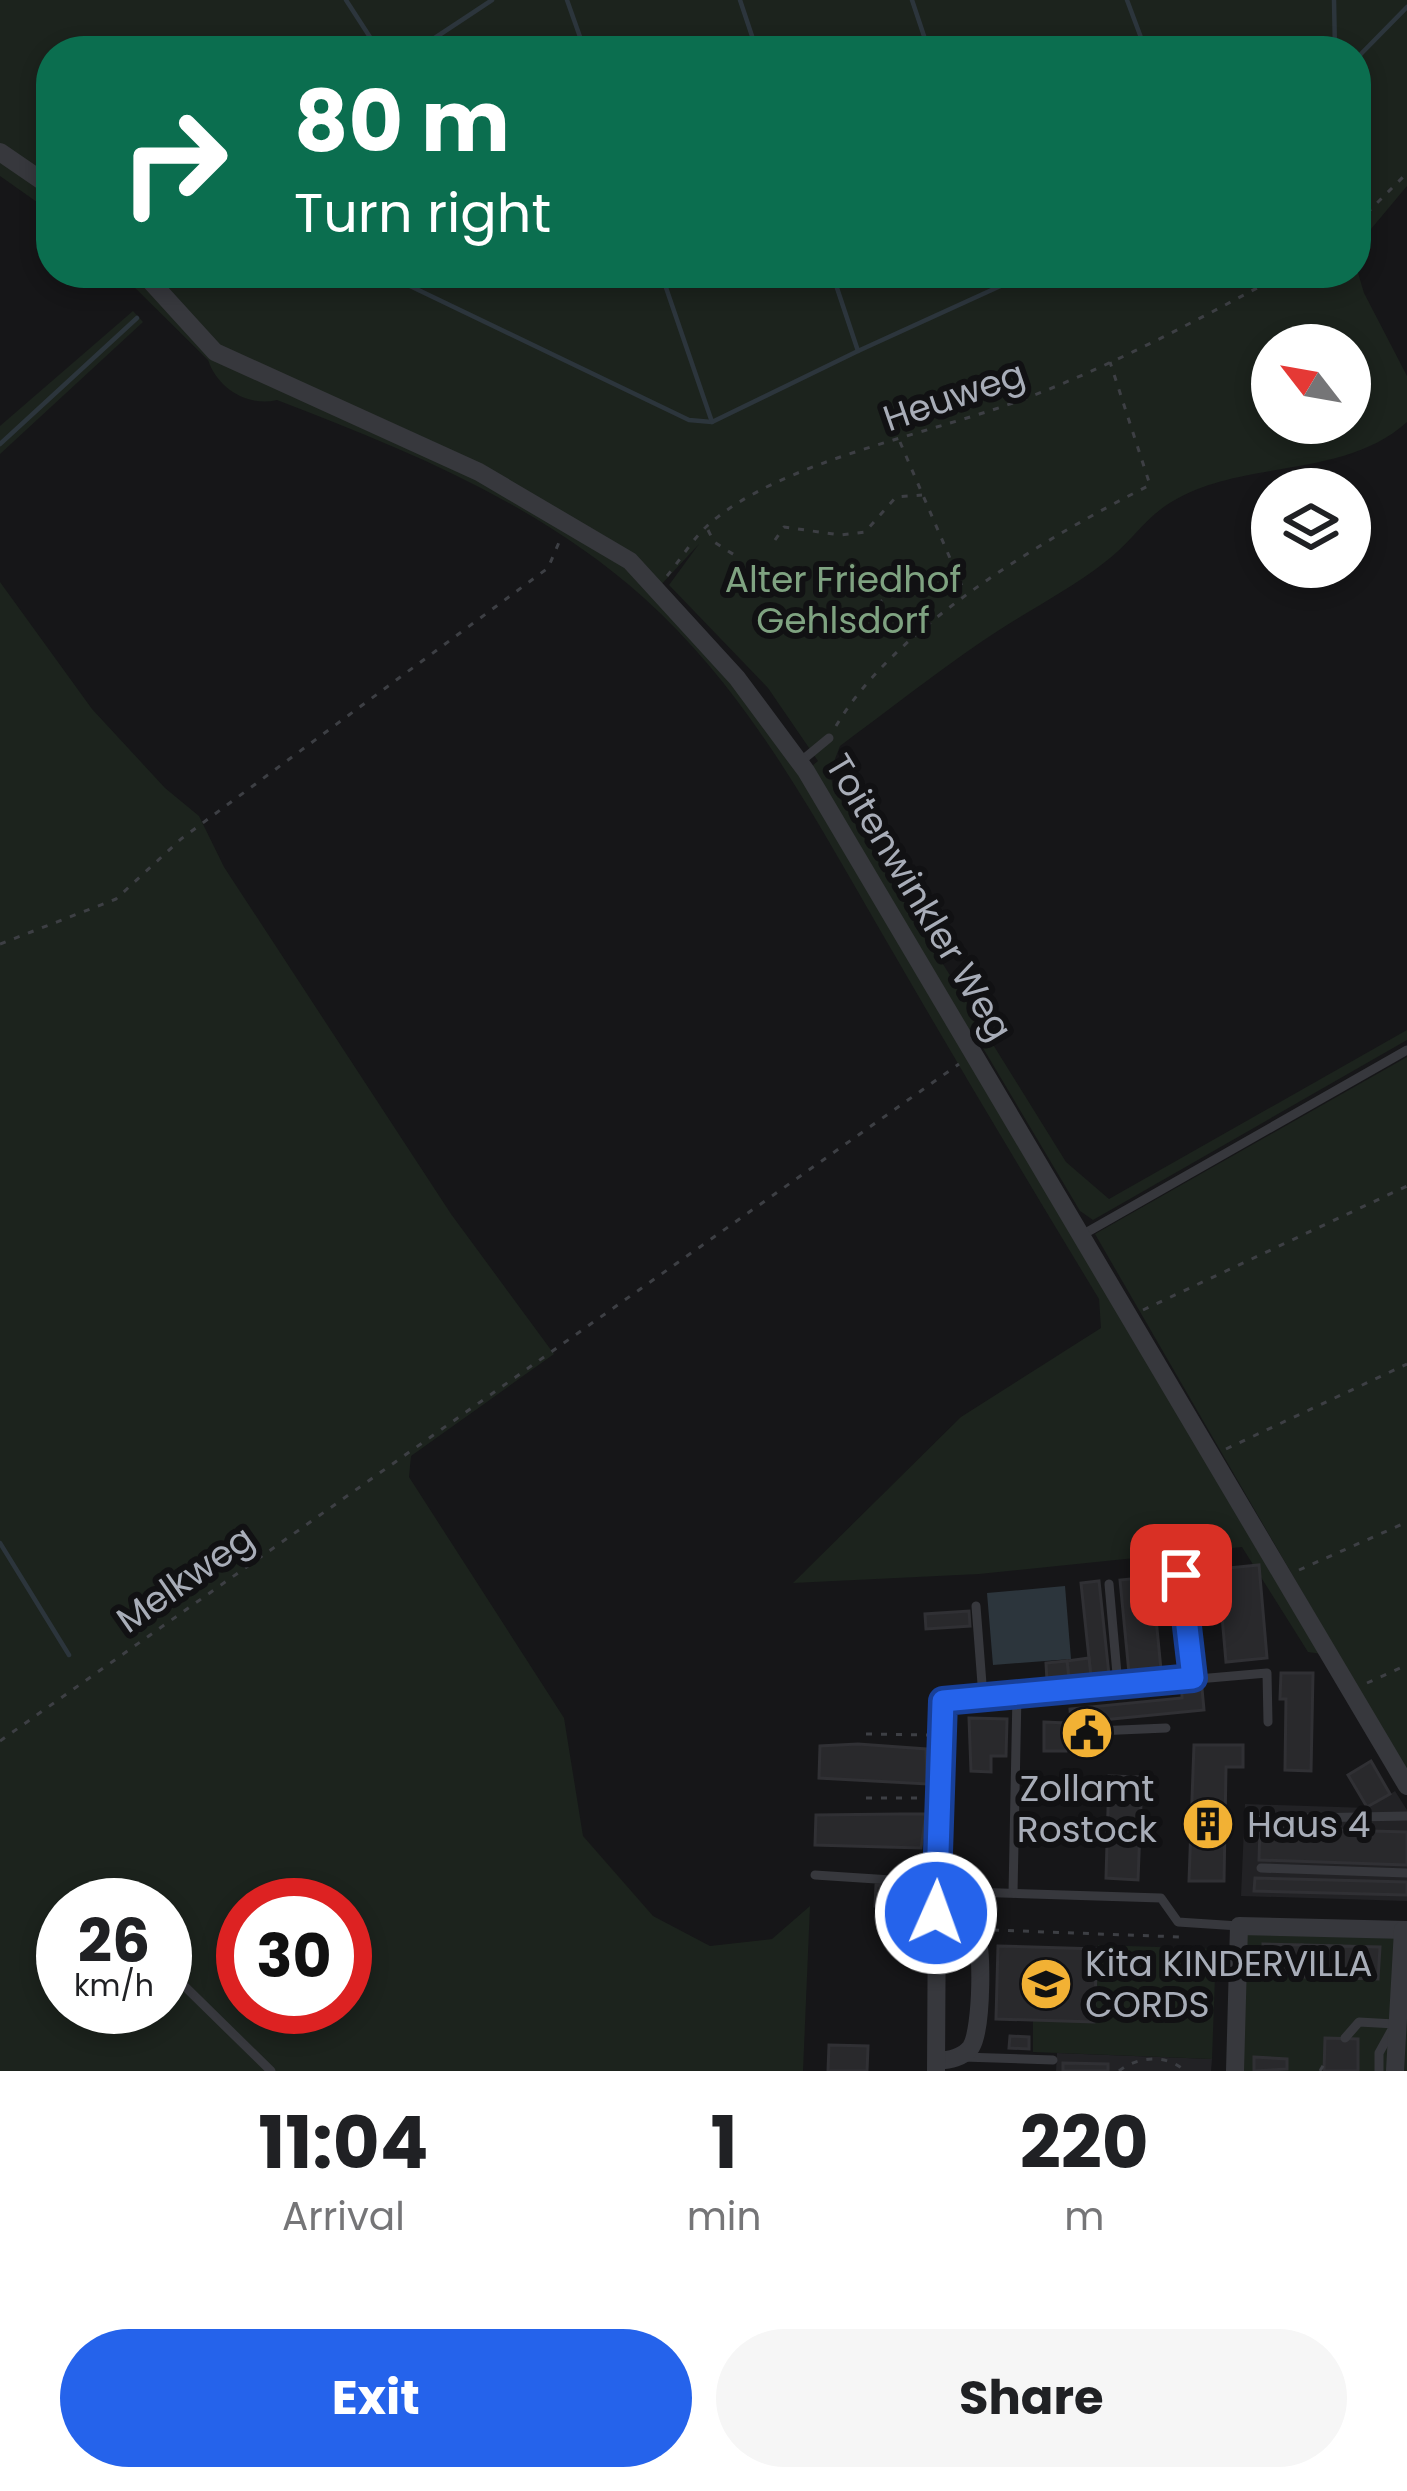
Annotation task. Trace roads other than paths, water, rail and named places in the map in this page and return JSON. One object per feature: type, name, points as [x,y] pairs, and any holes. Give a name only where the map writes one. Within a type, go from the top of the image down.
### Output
[{"type":"street","points":[[0,152],[36,177]]},
{"type":"street","name":"Toitenwinkler Weg","points":[[156,288],[215,352],[479,472],[630,561],[737,678],[800,762],[1407,1786]]},
{"type":"street","points":[[937,1887],[936,2066],[970,2049],[976,2032],[978,1929],[939,1922]]},
{"type":"street","points":[[1235,2071],[1239,1926],[1405,1930],[1395,2071]]},
{"type":"lane","points":[[800,762],[829,738]]},
{"type":"lane","points":[[1082,1235],[1407,1049]]},
{"type":"lane","points":[[1181,1575],[1193,1678]]},
{"type":"lane","points":[[1109,1584],[1118,1684]]},
{"type":"lane","points":[[976,1606],[983,1697]]},
{"type":"lane","points":[[937,1887],[943,1701],[1268,1672],[1268,1723]]},
{"type":"lane","points":[[1012,1894],[1017,1694]]},
{"type":"lane","points":[[1074,1732],[1166,1728]]},
{"type":"lane","points":[[1262,1819],[1407,1816]]},
{"type":"lane","points":[[1261,1868],[1407,1873]]},
{"type":"lane","points":[[815,1875],[1012,1894],[1161,1898],[1178,1922],[1239,1926]]},
{"type":"lane","points":[[893,1948],[938,1949]]},
{"type":"lane","points":[[192,1993],[271,2071]]},
{"type":"lane","points":[[1345,2038],[1359,2022],[1395,2024],[1379,2053],[1378,2071]]},
{"type":"lane","points":[[958,2057],[1053,2060]]},
{"type":"waterway","points":[[346,0],[369,36]]},
{"type":"waterway","points":[[438,36],[492,0]]},
{"type":"waterway","points":[[567,0],[580,36]]},
{"type":"waterway","points":[[740,0],[752,36]]},
{"type":"waterway","points":[[912,0],[924,36]]},
{"type":"waterway","points":[[1127,0],[1140,36]]},
{"type":"waterway","points":[[1334,0],[1335,36]]},
{"type":"waterway","points":[[1371,44],[1407,7]]},
{"type":"waterway","points":[[414,288],[689,420],[712,422]]},
{"type":"waterway","points":[[666,288],[712,422],[858,351]]},
{"type":"waterway","points":[[837,288],[858,351],[996,288]]},
{"type":"waterway","points":[[0,444],[137,318]]},
{"type":"waterway","points":[[0,1543],[69,1655]]},
{"type":"place","name":"Zollamt Rostock","points":[[1087,1733]]},
{"type":"place","name":"Haus 4","points":[[1208,1824]]},
{"type":"place","name":"Kita KINDERVILLA CORDS","points":[[1046,1984]]},
{"type":"park label","name":"Alter Friedhof Gehlsdorf","points":[[843,600]]}]
